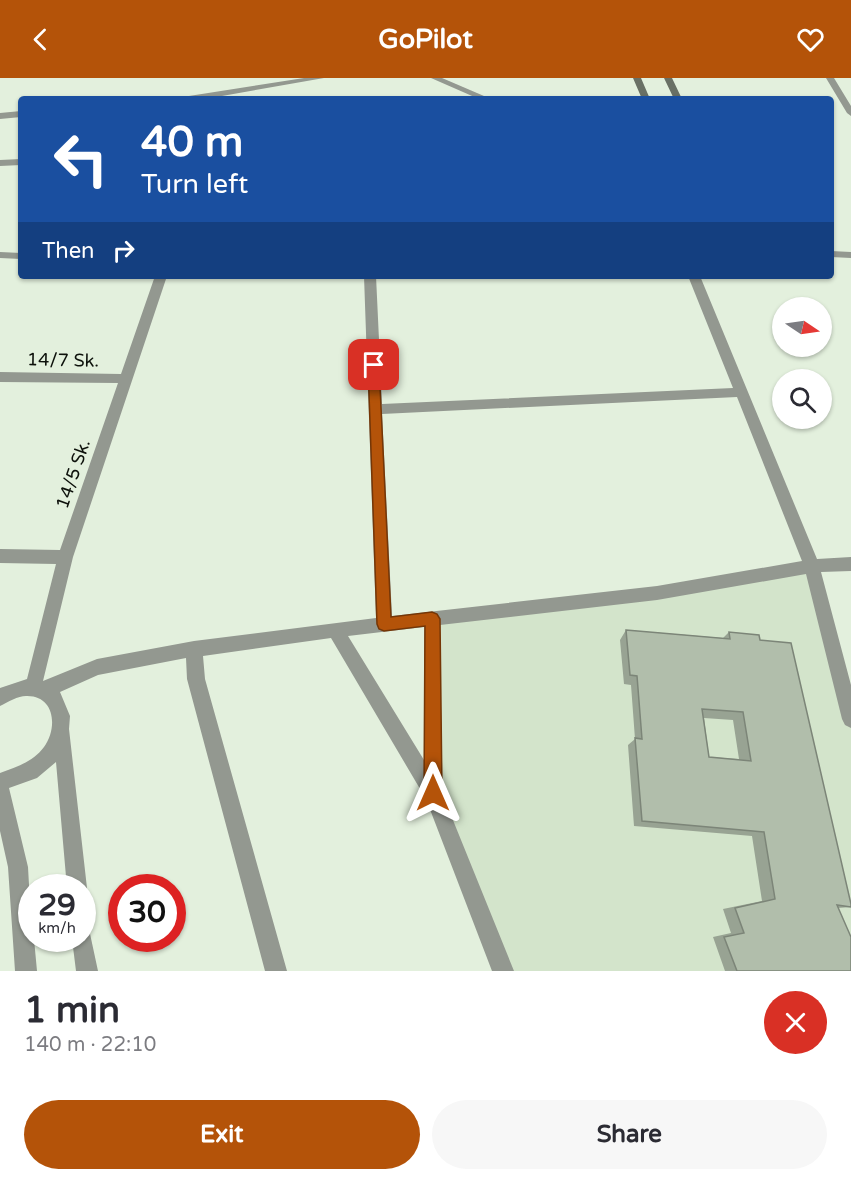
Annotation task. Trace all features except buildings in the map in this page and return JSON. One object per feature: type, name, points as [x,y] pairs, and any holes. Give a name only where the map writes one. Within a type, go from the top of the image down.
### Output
[{"type":"main road","points":[[637,78],[645,96]]},
{"type":"main road","points":[[668,78],[677,96]]},
{"type":"street","points":[[208,96],[320,78]]},
{"type":"street","points":[[435,78],[480,96]]},
{"type":"street","points":[[830,78],[851,113]]},
{"type":"street","points":[[0,116],[18,114]]},
{"type":"street","points":[[0,163],[18,162]]},
{"type":"street","points":[[834,254],[851,255]]},
{"type":"street","points":[[0,255],[18,256]]},
{"type":"street","name":"14/5 Sk.","points":[[32,689],[65,557],[160,279]]},
{"type":"street","points":[[370,279],[384,624]]},
{"type":"street","points":[[695,279],[812,566],[851,718]]},
{"type":"street","name":"14/7 Sk.","points":[[0,377],[126,379]]},
{"type":"street","points":[[375,409],[742,393]]},
{"type":"street","points":[[0,556],[65,557]]},
{"type":"street","points":[[0,697],[32,689],[97,667],[194,649],[384,624],[657,593],[812,566],[851,564]]},
{"type":"street","points":[[432,619],[433,793]]},
{"type":"street","points":[[335,630],[433,793],[503,971]]},
{"type":"street","points":[[194,649],[196,679],[276,971]]},
{"type":"street","points":[[0,682],[54,696],[60,705],[63,717],[62,729],[76,874]]},
{"type":"street","points":[[0,782],[15,779],[38,765],[56,745],[62,729]]},
{"type":"street","points":[[0,789],[18,867],[26,971]]},
{"type":"street","points":[[84,952],[87,971]]},
{"type":"shaded area","points":[[812,566],[851,713],[851,971],[503,971],[433,793],[432,619]]},
{"type":"route","points":[[374,365],[384,624],[432,619],[433,793]]}]
